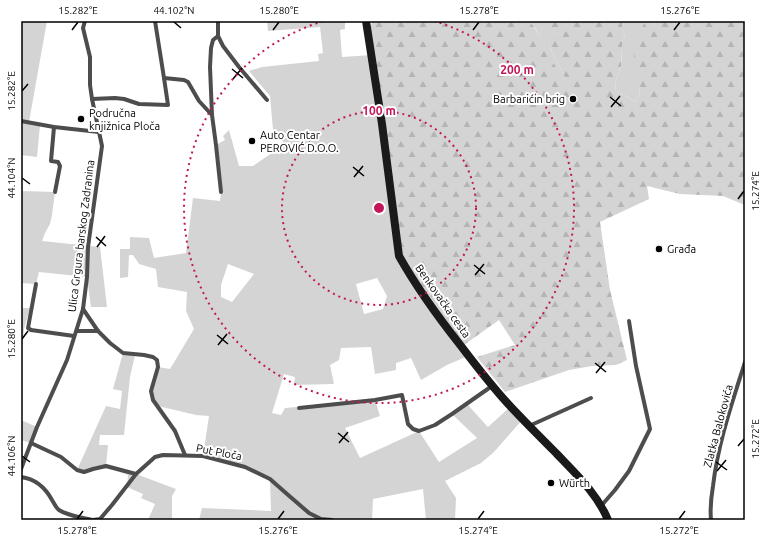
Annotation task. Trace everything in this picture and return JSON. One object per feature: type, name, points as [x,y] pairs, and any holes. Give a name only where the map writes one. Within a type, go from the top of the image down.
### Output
[{"type":"main road","name":"Benkovačka cesta","points":[[366,21],[382,124],[399,256],[425,299],[492,386],[589,488],[608,520]]},
{"type":"street","name":"Ulica Grgura barskog Zadranina","points":[[21,469],[36,427],[67,360],[83,308],[87,277],[88,246],[102,146],[90,85],[90,57],[83,28],[85,21]]},
{"type":"street","points":[[92,99],[115,98],[124,99],[139,104],[168,105],[155,21]]},
{"type":"street","points":[[218,21],[218,36],[223,46],[267,100]]},
{"type":"street","points":[[218,36],[213,40],[210,48],[210,67],[212,115],[220,192]]},
{"type":"street","points":[[164,78],[184,80],[188,82],[199,101],[212,115]]},
{"type":"street","points":[[21,121],[54,127],[99,132]]},
{"type":"street","points":[[54,127],[52,161],[58,162],[60,166],[55,192]]},
{"type":"street","points":[[36,284],[28,328],[31,330],[74,336]]},
{"type":"street","points":[[83,308],[98,331],[123,353],[144,355],[157,360],[158,367],[151,391],[153,400],[175,431],[185,455]]},
{"type":"street","points":[[600,506],[615,490],[629,471],[650,429],[636,366],[629,321]]},
{"type":"street","points":[[77,331],[98,331]]},
{"type":"street","name":"Zlatka Balokovića","points":[[711,520],[710,511],[715,468],[726,419],[745,362]]},
{"type":"street","points":[[299,408],[375,400],[402,395],[408,424],[413,429],[419,431],[435,425],[492,386]]},
{"type":"street","points":[[529,426],[591,398]]},
{"type":"street","points":[[31,443],[61,457],[77,470],[84,472],[106,466],[136,474]]},
{"type":"street","name":"Put Ploča","points":[[92,520],[100,519],[136,474],[155,457],[163,454],[203,456],[245,466],[270,479],[309,513],[321,519],[332,520]]},
{"type":"street","points":[[21,477],[28,478],[38,483],[46,491],[57,509],[66,514],[92,520]]},
{"type":"green space","points":[[21,21],[47,21],[29,122],[40,125],[37,157],[21,155]]},
{"type":"green space","points":[[267,21],[345,21],[345,29],[340,30],[342,57],[372,55],[468,356],[447,365],[421,380],[411,358],[396,363],[396,370],[375,374],[371,347],[341,348],[339,360],[330,365],[334,384],[294,385],[295,377],[284,374],[272,413],[281,415],[285,408],[375,400],[380,416],[345,428],[360,458],[419,431],[439,462],[477,438],[452,414],[467,404],[488,427],[511,406],[523,419],[494,452],[481,463],[445,481],[456,498],[455,520],[426,520],[423,489],[373,499],[372,520],[199,520],[202,508],[271,511],[270,479],[245,467],[203,456],[209,416],[196,415],[158,406],[153,396],[152,387],[158,367],[170,369],[194,329],[186,311],[187,292],[158,287],[156,269],[139,264],[133,255],[129,255],[128,277],[120,278],[120,249],[130,249],[130,237],[149,238],[154,258],[186,253],[193,198],[220,201],[221,192],[216,145],[225,140],[223,136],[229,130],[239,166],[253,166],[285,144],[273,130],[270,96],[249,71],[262,67],[319,61],[318,54],[323,53],[320,27],[268,31]],"holes":[[[228,264],[254,274],[232,302],[221,297],[221,285]],[[377,278],[387,296],[383,309],[364,314],[356,284]]]},
{"type":"green space","points":[[373,21],[530,21],[545,46],[562,83],[566,88],[564,75],[549,46],[551,38],[558,34],[549,26],[551,21],[622,21],[622,29],[625,35],[622,42],[621,66],[616,80],[615,91],[635,102],[640,94],[632,43],[644,24],[655,24],[656,21],[745,21],[745,205],[723,196],[680,194],[647,186],[649,199],[600,222],[610,290],[627,360],[616,365],[592,366],[569,370],[505,392],[477,357],[515,345],[499,320],[461,347],[399,256],[368,31]]},
{"type":"green space","points":[[530,21],[551,21],[550,26],[558,34],[549,46],[564,75],[567,89],[562,85],[558,73],[536,29]]},
{"type":"green space","points":[[622,21],[656,21],[636,64],[640,94],[635,102],[615,91],[616,80],[621,66],[622,42],[625,35],[622,29]]},
{"type":"green space","points":[[21,191],[55,192],[50,224],[42,241],[100,247],[107,307],[91,307],[87,277],[39,272],[36,284],[21,283]]},
{"type":"green space","points":[[21,308],[30,308],[24,329],[21,362]]},
{"type":"green space","points":[[123,353],[135,355],[130,377],[124,435],[100,435],[99,445],[108,445],[106,466],[136,474],[176,489],[172,496],[172,520],[148,520],[155,504],[141,498],[143,494],[127,487],[128,475],[102,468],[84,472],[77,470],[106,406],[120,409],[122,391],[113,389]]},
{"type":"green space","points":[[21,420],[37,427],[31,443],[21,440]]},
{"type":"place","name":"Barbarićin brig","points":[[573,99]]},
{"type":"place","name":"Područna knjižnica Ploča","points":[[81,119]]},
{"type":"place","name":"Auto Centar PEROVIĆ D.O.O.","points":[[252,141]]},
{"type":"place","name":"Građa","points":[[659,249]]},
{"type":"place","name":"Würth","points":[[551,483]]}]
